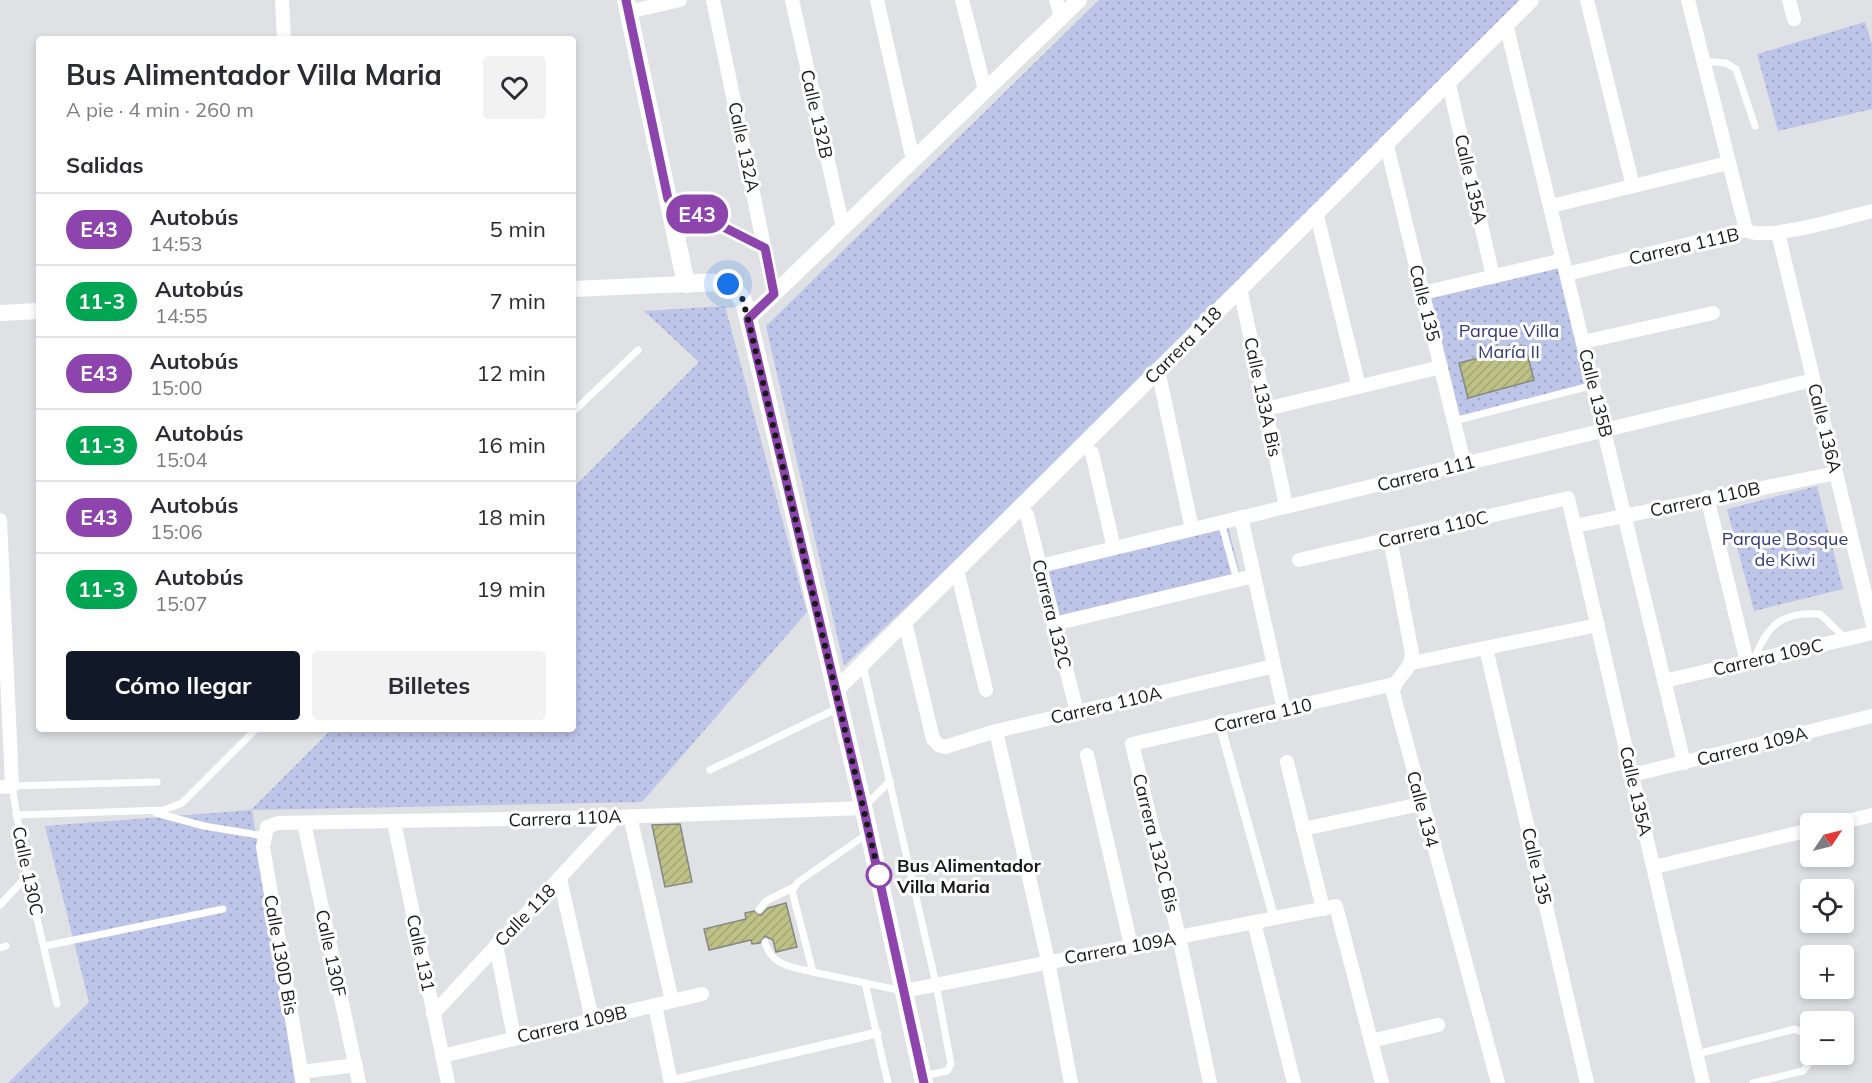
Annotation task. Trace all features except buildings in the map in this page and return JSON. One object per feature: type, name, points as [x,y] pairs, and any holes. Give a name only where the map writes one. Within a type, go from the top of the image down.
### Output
[{"type":"main road","points":[[627,6],[686,284],[728,284],[741,294],[748,319],[864,808],[923,1080]]},
{"type":"street","points":[[282,0],[284,36]]},
{"type":"street","points":[[627,6],[680,0]]},
{"type":"street","name":"Calle 132A","points":[[713,0],[774,294]]},
{"type":"street","name":"Calle 132B","points":[[792,0],[843,228]]},
{"type":"street","points":[[877,0],[913,160]]},
{"type":"street","points":[[962,0],[985,90]]},
{"type":"street","points":[[1056,0],[1061,17]]},
{"type":"street","points":[[748,319],[1079,0]]},
{"type":"street","name":"Carrera 118","points":[[838,698],[863,663],[1531,0]]},
{"type":"street","points":[[1587,0],[1633,186]]},
{"type":"street","points":[[1688,0],[1746,230]]},
{"type":"street","points":[[1789,0],[1794,19]]},
{"type":"street","name":"Calle 135B","points":[[1506,24],[1684,763]]},
{"type":"street","name":"Calle 135A","points":[[1448,81],[1493,277]]},
{"type":"street","name":"Calle 135","points":[[1386,142],[1464,463]]},
{"type":"street","points":[[1551,206],[1728,163]]},
{"type":"street","points":[[668,199],[765,248]]},
{"type":"street","name":"Carrera 111B","points":[[1423,293],[1493,277],[1565,267],[1746,230],[1753,234],[1778,233],[1872,211]]},
{"type":"street","points":[[1316,212],[1359,387]]},
{"type":"street","name":"Calle 136A","points":[[1778,233],[1872,622]]},
{"type":"street","points":[[576,289],[686,284]]},
{"type":"street","name":"Calle 133A Bis","points":[[1240,288],[1286,506]]},
{"type":"street","points":[[0,313],[36,311]]},
{"type":"street","points":[[1583,342],[1713,313]]},
{"type":"street","points":[[1266,409],[1441,367]]},
{"type":"street","points":[[1158,370],[1192,529]]},
{"type":"street","name":"Carrera 111","points":[[1040,566],[1813,380]]},
{"type":"street","points":[[1092,453],[1114,548]]},
{"type":"street","name":"Carrera 110B","points":[[1575,526],[1836,472]]},
{"type":"street","points":[[1707,497],[1751,661]]},
{"type":"street","name":"Calle 135A","points":[[1568,498],[1703,1083]]},
{"type":"street","name":"Carrera 110C","points":[[1299,560],[1568,498]]},
{"type":"street","name":"Carrera 132C","points":[[1027,515],[1077,712]]},
{"type":"street","points":[[1241,517],[1284,710]]},
{"type":"street","name":"Calle 130C","points":[[0,520],[6,786]]},
{"type":"street","points":[[1390,539],[1412,663]]},
{"type":"street","points":[[957,570],[987,690]]},
{"type":"street","points":[[1054,624],[1254,576]]},
{"type":"street","name":"Carrera 110A","points":[[905,622],[933,739],[945,747],[996,731],[1274,666]]},
{"type":"street","points":[[1394,684],[1412,663],[1598,626]]},
{"type":"street","name":"Carrera 109C","points":[[1664,681],[1872,633]]},
{"type":"street","name":"Calle 135","points":[[1486,648],[1587,1083]]},
{"type":"street","name":"Carrera 110","points":[[1132,744],[1394,684]]},
{"type":"street","name":"Calle 134","points":[[1394,684],[1393,693],[1421,804],[1498,1083]]},
{"type":"street","name":"Carrera 109A","points":[[1632,775],[1872,716]]},
{"type":"street","points":[[1220,725],[1274,918]]},
{"type":"street","points":[[996,731],[1048,961],[1071,1083]]},
{"type":"street","name":"Carrera 132C Bis","points":[[1132,744],[1179,937],[1210,1083]]},
{"type":"street","points":[[1087,755],[1131,945]]},
{"type":"street","points":[[1287,762],[1303,829],[1371,1041],[1382,1083]]},
{"type":"street","points":[[1303,829],[1421,804]]},
{"type":"street","name":"Carrera 110A","points":[[265,831],[278,823],[616,817],[864,808]]},
{"type":"street","points":[[1854,820],[1872,815]]},
{"type":"street","points":[[630,816],[672,1001]]},
{"type":"street","name":"Calle 118","points":[[433,1014],[616,817]]},
{"type":"street","name":"Calle 131","points":[[394,822],[448,1083]]},
{"type":"street","name":"Calle 130F","points":[[304,823],[359,1083]]},
{"type":"street","name":"Calle 130D Bis","points":[[265,831],[302,1078]]},
{"type":"street","points":[[1654,867],[1800,832]]},
{"type":"street","points":[[560,879],[592,1019]]},
{"type":"street","name":"Carrera 109A","points":[[904,991],[1048,961],[1329,908]]},
{"type":"street","points":[[1254,922],[1294,1083]]},
{"type":"street","points":[[496,945],[514,1037]]},
{"type":"street","name":"Carrera 109B","points":[[442,1056],[702,994]]},
{"type":"street","points":[[655,1005],[668,1082],[877,1033]]},
{"type":"street","points":[[1371,1041],[1438,1025]]},
{"type":"street","points":[[302,1078],[356,1065]]},
{"type":"lane","points":[[1703,61],[1726,63],[1736,69],[1755,126]]},
{"type":"lane","points":[[576,409],[638,350]]},
{"type":"lane","points":[[1454,421],[1594,385]]},
{"type":"lane","points":[[1221,522],[1237,580]]},
{"type":"lane","points":[[1751,661],[1768,631],[1779,620],[1792,615],[1820,614],[1846,639]]},
{"type":"lane","points":[[863,663],[936,984],[951,1064],[947,1071],[923,1080]]},
{"type":"lane","points":[[710,770],[838,698]]},
{"type":"lane","points":[[150,812],[182,803],[253,732]]},
{"type":"lane","points":[[864,808],[890,781]]},
{"type":"lane","points":[[6,786],[157,782]]},
{"type":"lane","name":"Calle 130C","points":[[6,786],[16,815],[27,876],[57,1004]]},
{"type":"lane","points":[[16,815],[85,811],[150,812],[204,826],[265,831]]},
{"type":"lane","points":[[759,910],[766,901],[794,886],[869,832]]},
{"type":"lane","points":[[0,905],[27,876]]},
{"type":"lane","points":[[794,886],[792,891],[813,972]]},
{"type":"lane","points":[[45,946],[223,909]]},
{"type":"lane","points":[[765,942],[774,959],[784,966],[904,991]]},
{"type":"lane","points":[[865,983],[888,1083]]},
{"type":"lane","points":[[1697,1053],[1795,1029],[1804,1033],[1810,1062],[1807,1068],[1803,1071],[1753,1083]]},
{"type":"green space","points":[[1099,0],[1522,0],[957,559],[844,666],[766,326]]},
{"type":"green space","points":[[1865,22],[1872,44],[1872,109],[1778,131],[1757,54]]},
{"type":"green space","name":"Parque Villa María II","points":[[1563,260],[1594,385],[1454,421],[1423,293]]},
{"type":"green space","points":[[725,306],[807,612],[642,802],[252,810],[295,1083],[8,1083],[89,1002],[45,826],[251,810],[329,732],[576,732],[576,485],[699,362],[644,311]]},
{"type":"green space","name":"Parque Bosque de Kiwi","points":[[1817,486],[1843,589],[1754,611],[1727,509]]},
{"type":"green space","points":[[1228,526],[1240,574],[1058,617],[1047,569]]},
{"type":"bus line","name":"E43","points":[[626,0],[668,199],[765,248],[774,294],[748,319],[862,801],[924,1083]]},
{"type":"place","name":"Bus Alimentador Villa Maria","points":[[879,875]]},
{"type":"route","points":[[728,284],[741,294],[745,304],[879,875]]}]
